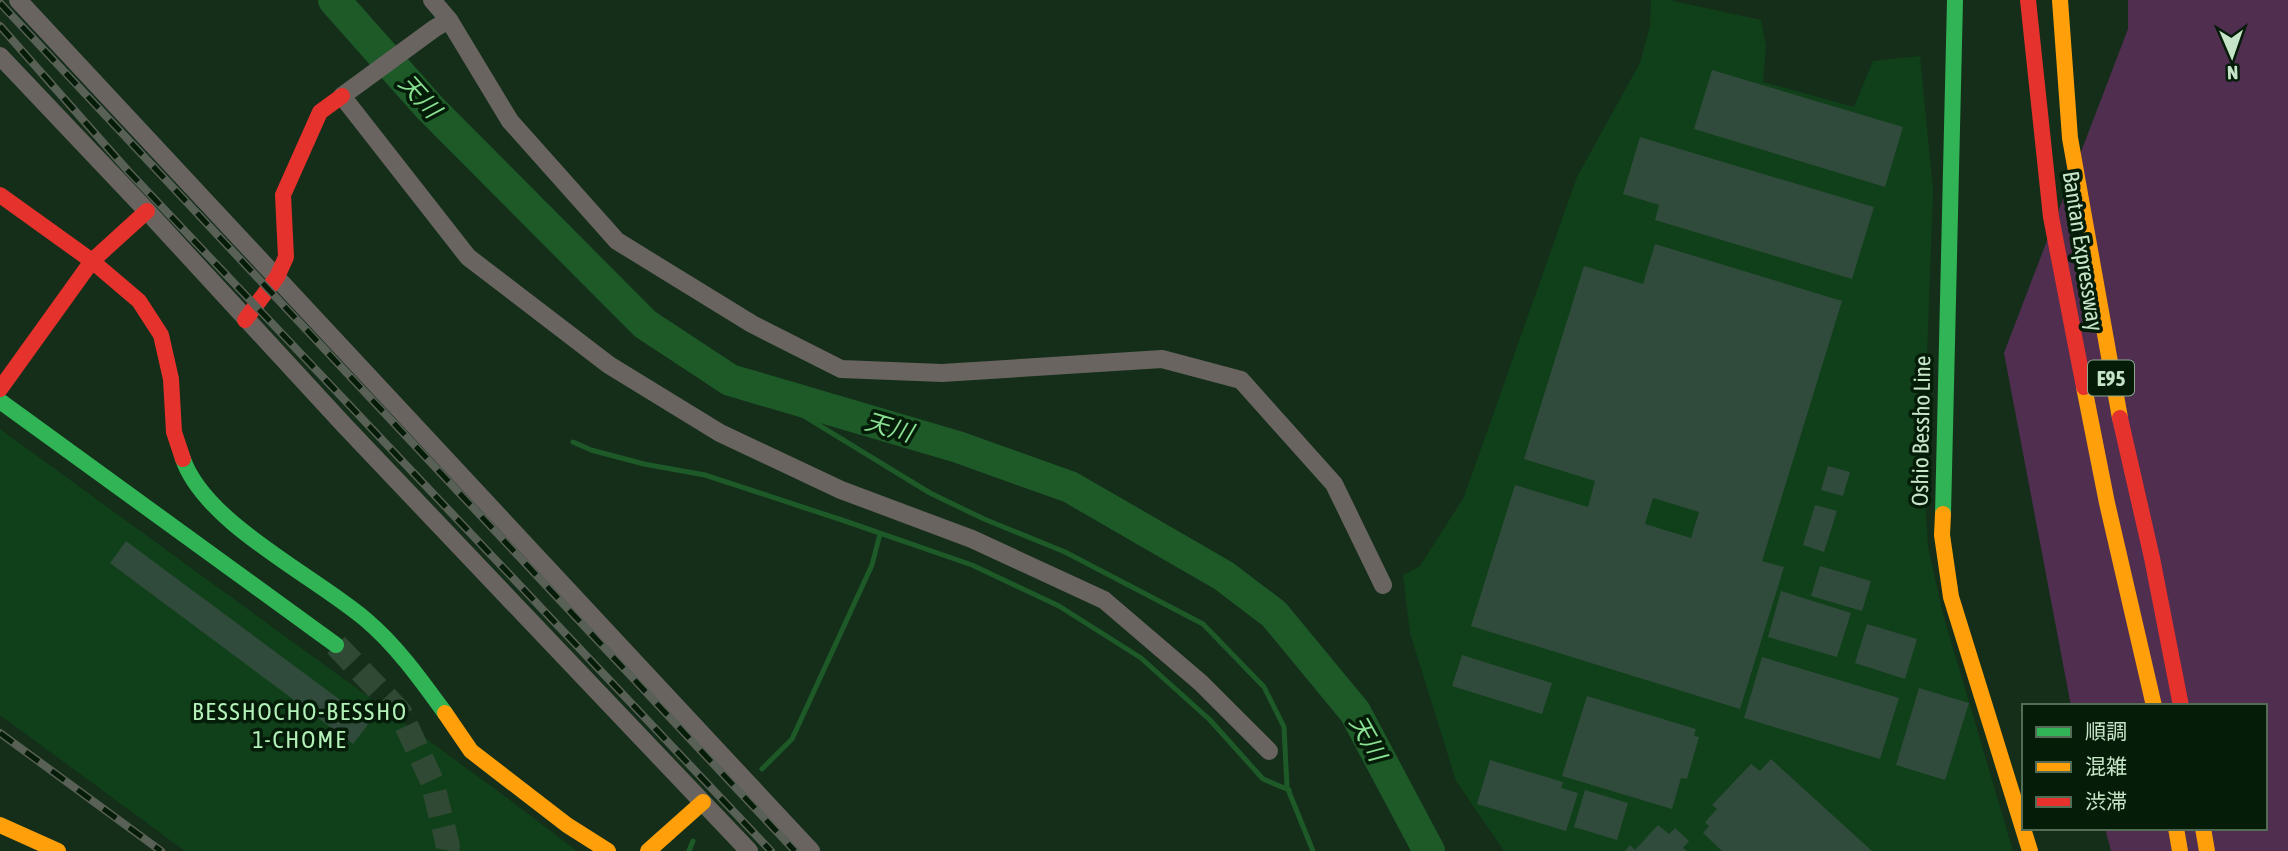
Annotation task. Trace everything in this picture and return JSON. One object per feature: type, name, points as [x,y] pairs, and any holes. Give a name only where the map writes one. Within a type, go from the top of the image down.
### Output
[{"type":"main road","name":"Oshio Bessho Line","points":[[1955,0],[1942,535],[1951,597],[2022,825]]},
{"type":"main road","name":"Bantan Expressway","points":[[2030,0],[2053,229],[2107,503],[2154,704]]},
{"type":"main road","name":"Bantan Expressway","points":[[2061,0],[2062,48],[2070,138],[2114,391],[2152,558],[2181,704]]},
{"type":"main road","points":[[245,320],[277,277],[286,257],[283,195],[320,112],[349,90]]},
{"type":"main road","points":[[0,195],[92,261],[139,301],[161,335],[171,379],[174,432],[188,473],[223,516],[366,620],[415,671],[471,751],[567,825],[608,851]]},
{"type":"main road","points":[[0,389],[92,261],[147,211]]},
{"type":"main road","points":[[0,401],[336,645]]},
{"type":"main road","points":[[649,851],[703,802]]},
{"type":"main road","points":[[0,825],[56,850]]},
{"type":"main road","name":"Oshio Bessho Line","points":[[2023,830],[2030,851]]},
{"type":"main road","points":[[2176,830],[2180,851]]},
{"type":"main road","points":[[2203,830],[2207,851]]},
{"type":"street","points":[[18,0],[811,851]]},
{"type":"street","points":[[432,0],[442,24],[510,121],[617,240],[752,324],[841,369],[942,373],[1162,359],[1241,380],[1334,484],[1383,585]]},
{"type":"street","points":[[442,24],[349,90],[468,257],[609,365],[720,433],[841,491],[972,539],[1104,600],[1201,683],[1269,751]]},
{"type":"street","points":[[0,56],[147,211],[245,320],[749,851]]},
{"type":"shaded area","points":[[1651,0],[1669,0],[1761,20],[1766,46],[1763,82],[1854,107],[1873,61],[1920,56],[1933,190],[1923,465],[1928,547],[1943,614],[2013,851],[1504,851],[1456,781],[1410,633],[1403,575],[1420,566],[1464,497],[1577,177],[1640,63],[1650,26]]},
{"type":"shaded area","points":[[2128,0],[2288,0],[2288,851],[2111,851],[2106,830],[2267,830],[2267,704],[2071,704],[2004,353],[2128,29]]},
{"type":"shaded area","points":[[0,429],[577,851],[185,851],[0,715]]},
{"type":"building","points":[[1712,70],[1903,127],[1885,187],[1694,129]]},
{"type":"building","points":[[1640,137],[1874,207],[1852,279],[1655,220],[1659,205],[1623,194]]},
{"type":"building","points":[[1655,244],[1842,301],[1762,561],[1784,567],[1740,709],[1471,626],[1515,485],[1588,507],[1595,481],[1524,459],[1584,266],[1643,284]],"holes":[[[1653,498],[1699,512],[1691,538],[1645,524]]]},
{"type":"building","points":[[1828,466],[1850,472],[1843,496],[1821,490]]},
{"type":"building","points":[[1815,505],[1837,511],[1824,552],[1803,545]]},
{"type":"building","points":[[126,541],[370,722],[353,744],[110,563]]},
{"type":"building","points":[[1820,566],[1871,581],[1862,611],[1811,596]]},
{"type":"building","points":[[1781,591],[1851,613],[1837,657],[1768,637]]},
{"type":"building","points":[[1867,624],[1917,639],[1905,679],[1855,663]]},
{"type":"building","points":[[1462,655],[1552,683],[1542,714],[1452,686]]},
{"type":"building","points":[[1762,657],[1899,698],[1880,759],[1744,718]]},
{"type":"building","points":[[1919,688],[1969,703],[1945,780],[1896,765]]},
{"type":"building","points":[[1587,696],[1696,729],[1694,736],[1699,737],[1687,779],[1681,778],[1672,809],[1562,776]]},
{"type":"building","points":[[1771,759],[1872,851],[1722,851],[1703,833],[1709,826],[1705,822],[1717,809],[1712,805],[1751,764],[1760,771]]},
{"type":"building","points":[[1490,760],[1563,782],[1561,788],[1578,793],[1566,831],[1477,804]]},
{"type":"building","points":[[1585,790],[1628,803],[1617,840],[1574,827]]},
{"type":"building","points":[[1658,825],[1669,834],[1675,828],[1689,841],[1683,848],[1687,851],[1625,851],[1630,845],[1635,850]]},
{"type":"waterway","name":"天川","points":[[334,0],[430,108],[645,324],[730,380],[958,447],[1070,487],[1224,576],[1274,614],[1355,712],[1429,851]]},
{"type":"waterway","points":[[758,388],[930,493],[984,519],[1065,552],[1203,624],[1264,687],[1284,727],[1287,787],[1313,851]]},
{"type":"waterway","points":[[573,442],[591,450],[644,464],[705,475],[845,521],[972,565],[1059,606],[1141,658],[1210,720],[1263,779],[1289,790]]},
{"type":"waterway","points":[[762,769],[792,739],[872,565],[880,534]]},
{"type":"waterway","points":[[689,851],[693,841]]},
{"type":"tunnel","points":[[336,645],[400,712],[432,781],[447,851]]},
{"type":"railway","points":[[0,3],[795,851]]},
{"type":"railway","points":[[0,26],[129,172],[771,851]]},
{"type":"railway","points":[[0,733],[161,851]]},
{"type":"traffic: fast","points":[[1943,514],[1955,0]]},
{"type":"traffic: fast","points":[[0,401],[336,645]]},
{"type":"traffic: fast","points":[[183,459],[195,482],[213,505],[263,546],[377,629],[445,713]]},
{"type":"traffic: slow","points":[[2060,0],[2070,138],[2120,418]]},
{"type":"traffic: slow","points":[[2084,387],[2107,503],[2154,704]]},
{"type":"traffic: slow","points":[[1943,514],[1942,535],[1951,597],[2022,825]]},
{"type":"traffic: slow","points":[[445,713],[471,751],[567,825],[608,851]]},
{"type":"traffic: slow","points":[[648,851],[703,802]]},
{"type":"traffic: slow","points":[[0,825],[58,851]]},
{"type":"traffic: slow","points":[[2023,830],[2030,851]]},
{"type":"traffic: slow","points":[[2176,830],[2180,851]]},
{"type":"traffic: slow","points":[[2203,830],[2207,851]]},
{"type":"traffic: jam","points":[[2028,0],[2051,217],[2084,387]]},
{"type":"traffic: jam","points":[[245,320],[277,277],[286,257],[283,195],[320,112],[342,96]]},
{"type":"traffic: jam","points":[[0,195],[92,261],[139,301],[161,335],[171,379],[174,432],[183,459]]},
{"type":"traffic: jam","points":[[0,389],[92,261],[147,211]]},
{"type":"traffic: jam","points":[[2120,418],[2152,558],[2181,704]]},
{"type":"district","name":"BESSHOCHO-BESSHO 1-CHOME","points":[[300,725]]}]
